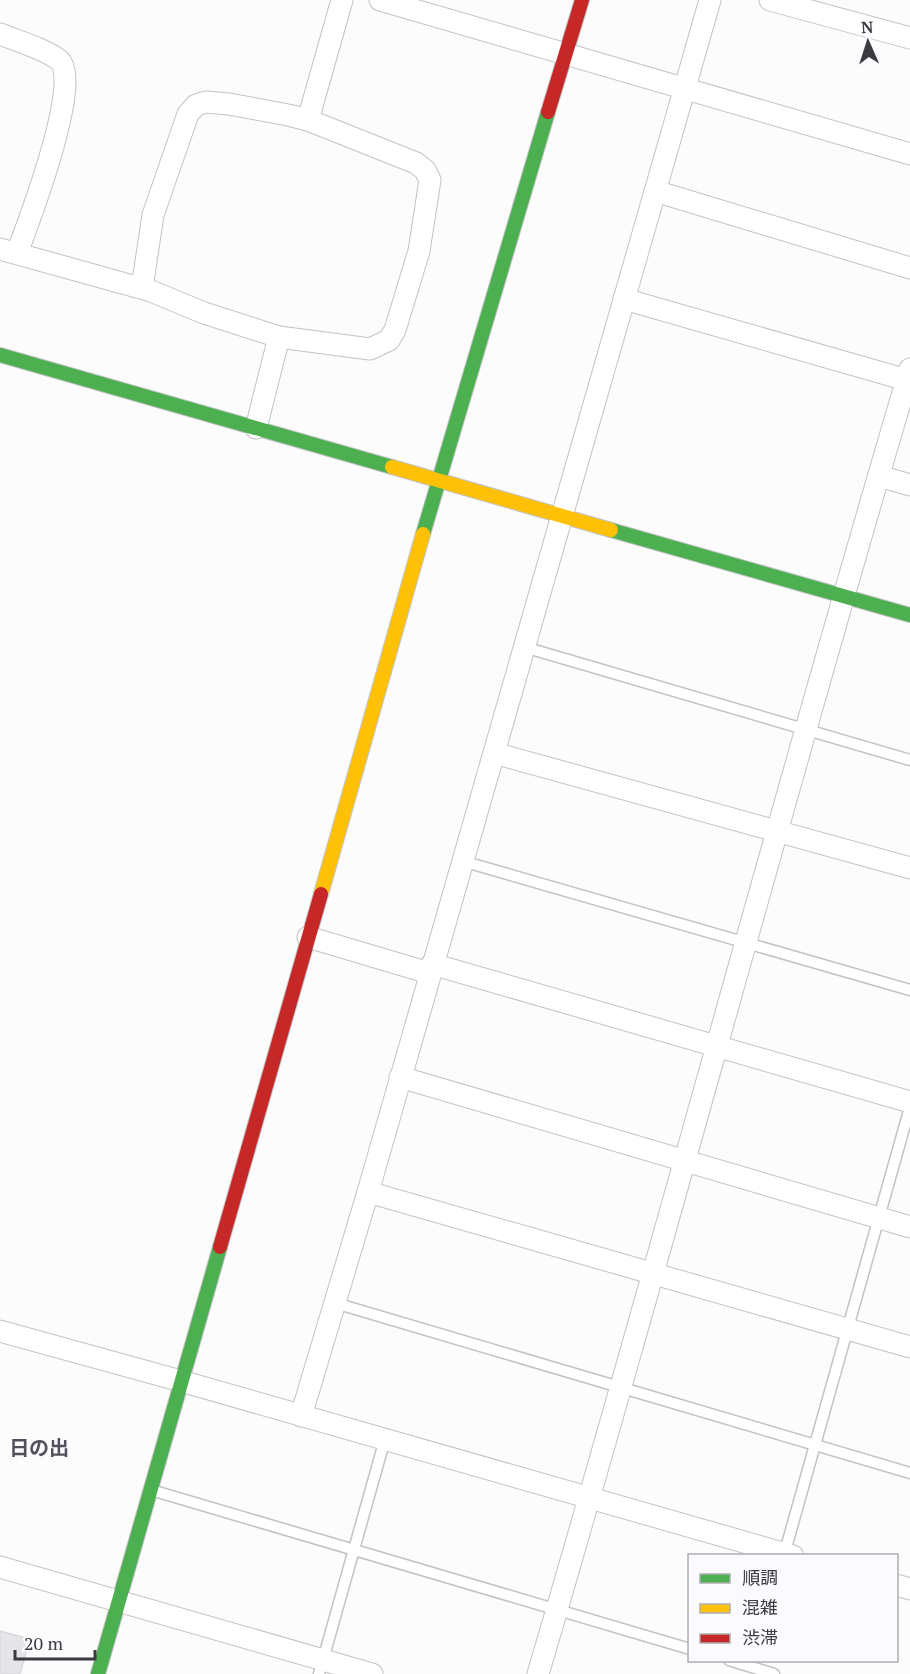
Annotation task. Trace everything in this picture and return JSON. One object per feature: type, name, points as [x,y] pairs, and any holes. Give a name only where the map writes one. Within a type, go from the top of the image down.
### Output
[{"type":"street","points":[[308,120],[342,0]]},
{"type":"street","points":[[380,0],[910,154]]},
{"type":"street","points":[[98,1674],[438,482],[582,0]]},
{"type":"street","points":[[301,1416],[368,1192],[430,968],[710,0]]},
{"type":"street","points":[[770,0],[910,38]]},
{"type":"street","points":[[0,34],[60,60],[65,71],[65,89],[48,167],[8,251],[142,288],[204,313],[279,337],[370,349],[389,340],[395,330],[419,251],[429,180],[425,170],[416,163],[308,120],[229,104],[206,102],[196,105],[188,114],[153,215],[142,288]]},
{"type":"street","points":[[655,191],[910,268]]},
{"type":"street","points":[[538,1674],[590,1498],[843,597],[909,377],[624,299]]},
{"type":"street","points":[[256,428],[279,337]]},
{"type":"street","points":[[0,355],[910,615]]},
{"type":"street","points":[[879,476],[910,485]]},
{"type":"street","points":[[494,753],[910,868]]},
{"type":"street","points":[[308,937],[717,1046],[910,1102]]},
{"type":"street","points":[[400,1077],[910,1227]]},
{"type":"street","points":[[368,1192],[910,1347]]},
{"type":"street","points":[[0,1331],[784,1554]]},
{"type":"street","points":[[0,1567],[119,1602],[321,1667],[372,1674]]},
{"type":"lane","points":[[524,647],[910,760]]},
{"type":"lane","points":[[462,861],[910,990]]},
{"type":"lane","points":[[787,1554],[815,1445],[910,1107]]},
{"type":"lane","points":[[335,1303],[910,1473]]},
{"type":"lane","points":[[321,1667],[385,1439]]},
{"type":"lane","points":[[151,1490],[688,1648]]},
{"type":"lane","points":[[736,1662],[774,1674]]},
{"type":"building","points":[[0,1631],[30,1639],[20,1674],[0,1674]]},
{"type":"traffic: fast","points":[[423,534],[548,112]]},
{"type":"traffic: fast","points":[[0,355],[392,467]]},
{"type":"traffic: fast","points":[[611,530],[910,615]]},
{"type":"traffic: fast","points":[[98,1674],[220,1247]]},
{"type":"traffic: slow","points":[[392,467],[611,530]]},
{"type":"traffic: slow","points":[[321,894],[423,534]]},
{"type":"traffic: jam","points":[[548,112],[582,0]]},
{"type":"traffic: jam","points":[[220,1247],[321,894]]},
{"type":"district","name":"日の出","points":[[39,1448]]}]
